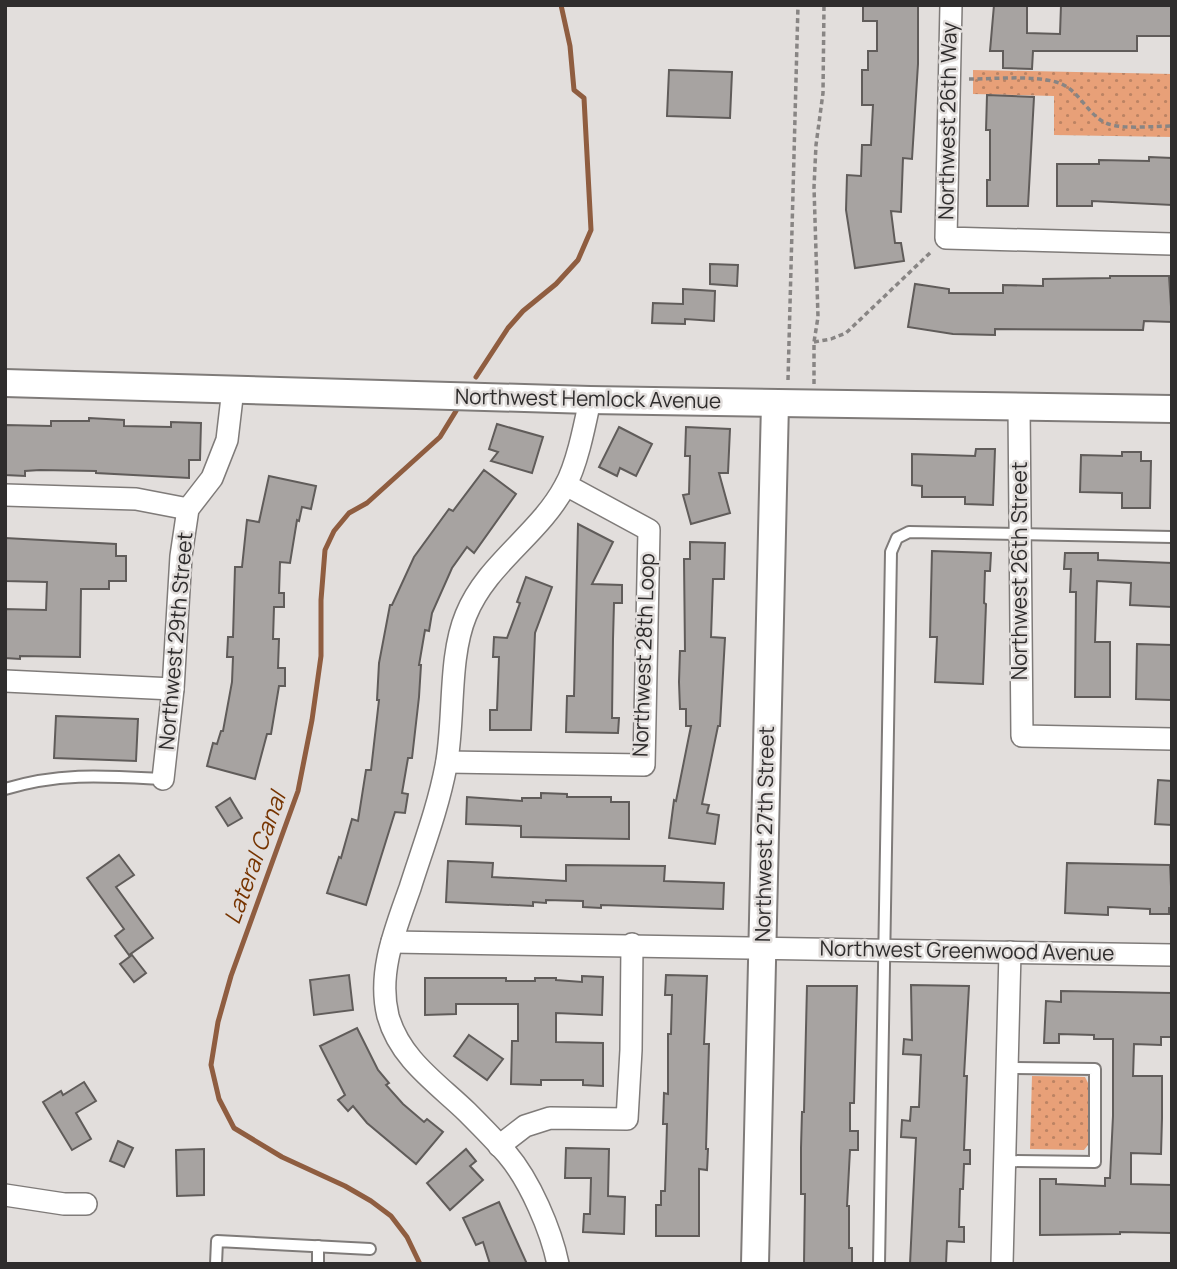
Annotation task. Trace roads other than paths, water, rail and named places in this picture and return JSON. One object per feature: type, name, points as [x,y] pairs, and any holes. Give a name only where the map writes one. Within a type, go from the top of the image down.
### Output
[{"type":"street","name":"Northwest 26th Way","points":[[951,5],[946,237],[1172,244]]},
{"type":"street","name":"Northwest Hemlock Avenue","points":[[5,383],[590,400],[1172,409]]},
{"type":"street","name":"Northwest 29th Street","points":[[163,779],[173,689],[181,556],[188,509],[212,478],[227,440],[233,388]]},
{"type":"street","points":[[558,1264],[532,1193],[509,1156],[429,1079],[403,1049],[388,1016],[384,979],[391,942],[439,799],[447,762],[457,652],[465,615],[485,581],[505,556],[525,539],[566,485],[590,400]]},
{"type":"street","name":"Northwest 27th Street","points":[[755,1264],[775,403]]},
{"type":"street","name":"Northwest 26th Street","points":[[1019,407],[1022,736],[1172,739]]},
{"type":"street","name":"Northwest 28th Loop","points":[[447,762],[644,765],[649,530],[566,485]]},
{"type":"street","points":[[5,495],[136,499],[188,509]]},
{"type":"street","points":[[5,681],[173,689]]},
{"type":"street","name":"Northwest Greenwood Avenue","points":[[391,942],[1172,955]]},
{"type":"street","points":[[499,1146],[525,1126],[550,1118],[627,1119],[632,944]]},
{"type":"street","points":[[1002,1264],[1010,952]]},
{"type":"street","points":[[5,1195],[64,1204],[86,1204]]},
{"type":"lane","points":[[879,1264],[891,552],[897,538],[909,532],[1172,537]]},
{"type":"lane","points":[[5,789],[34,780],[63,776],[163,779]]},
{"type":"lane","points":[[1005,1161],[1095,1162],[1095,1069],[1007,1068]]},
{"type":"lane","points":[[216,1264],[217,1241],[370,1249]]},
{"type":"lane","points":[[318,1246],[318,1264]]},
{"type":"waterway","name":"Lateral Canal","points":[[476,377],[508,328],[578,260],[591,230],[584,98],[574,90],[570,46],[561,5]]},
{"type":"waterway","name":"Lateral Canal","points":[[420,1264],[407,1237],[391,1216],[371,1201],[282,1157],[234,1128],[219,1099],[211,1065],[218,1022],[231,976],[298,791],[321,656],[321,600],[325,550],[334,531],[349,513],[367,503],[440,437],[456,411]]}]
